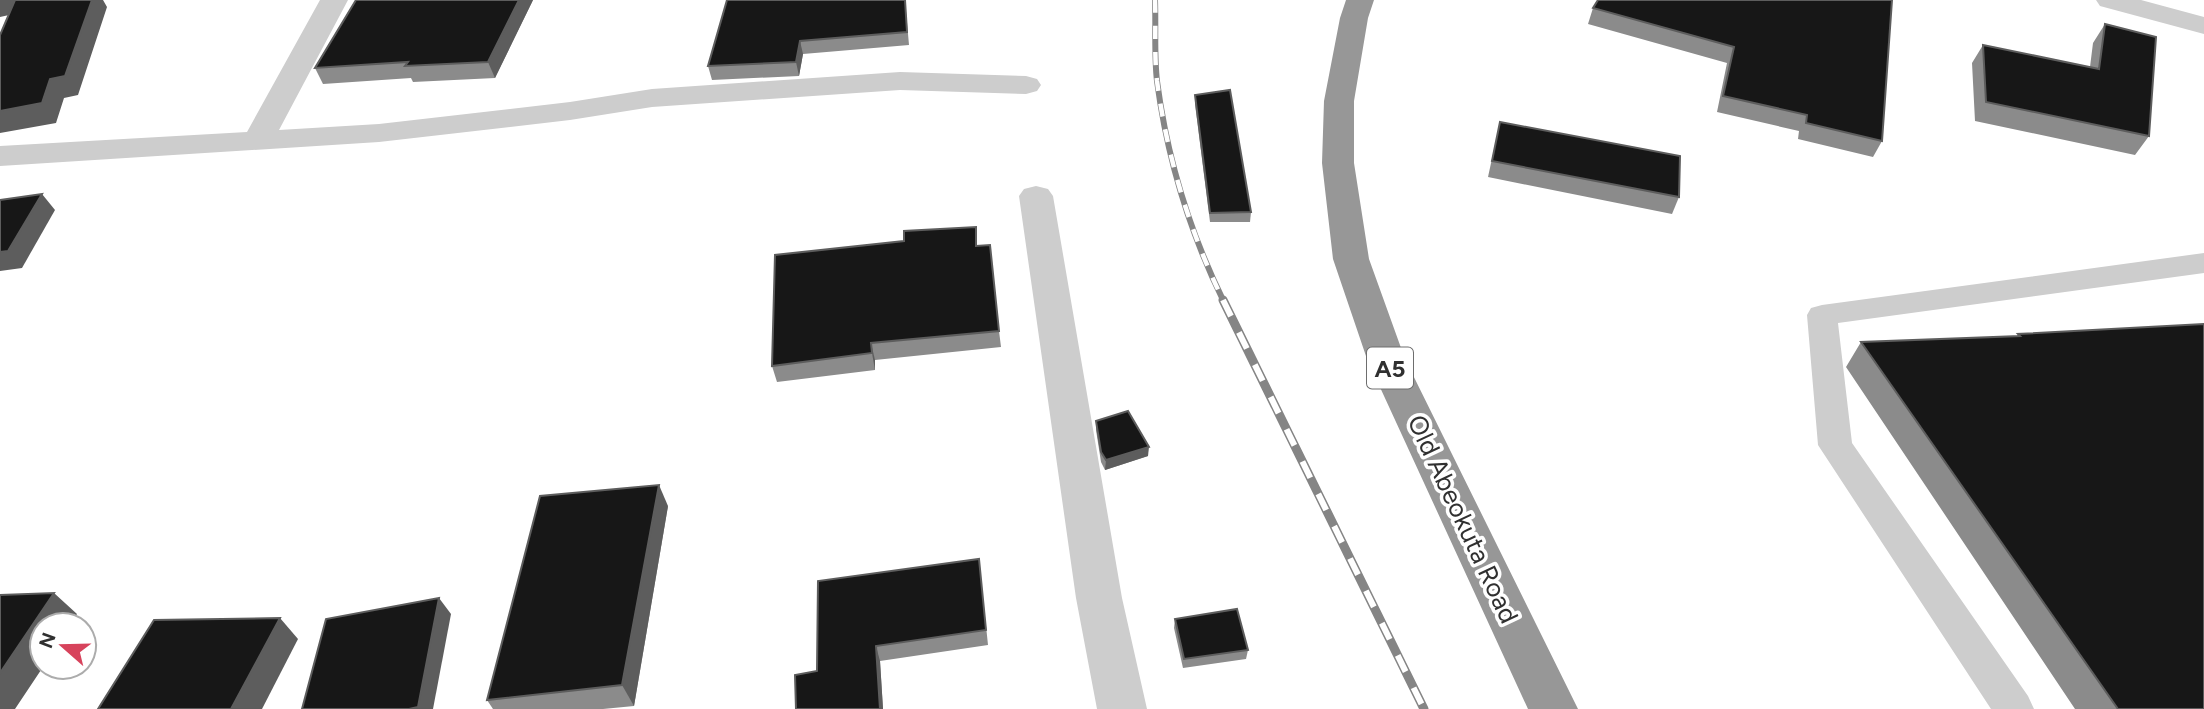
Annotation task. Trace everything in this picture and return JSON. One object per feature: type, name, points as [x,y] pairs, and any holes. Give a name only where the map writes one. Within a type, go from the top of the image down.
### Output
[{"type":"highway","name":"Old Abeokuta Road","points":[[1360,0],[1354,18],[1339,101],[1338,163],[1351,260],[1386,359],[1553,709]]},
{"type":"street","points":[[257,142],[334,0]]},
{"type":"street","points":[[2110,0],[2141,4],[2204,26]]},
{"type":"street","points":[[0,156],[379,133],[570,111],[652,98],[900,81],[1026,85]]},
{"type":"street","points":[[1036,197],[1099,598],[1122,709]]},
{"type":"lane","points":[[2014,709],[1835,445],[1822,315],[2204,263]]},
{"type":"building","points":[[15,0],[92,0],[65,76],[50,79],[42,103],[0,111],[0,35]]},
{"type":"building","points":[[356,0],[519,0],[488,62],[405,66],[408,62],[315,68]]},
{"type":"building","points":[[727,0],[905,0],[907,32],[800,41],[796,62],[708,66]]},
{"type":"building","points":[[1598,0],[1892,0],[1882,141],[1806,123],[1807,115],[1723,96],[1734,47],[1593,8]]},
{"type":"building","points":[[2105,24],[2156,37],[2149,136],[1986,102],[1983,45],[2099,69]]},
{"type":"building","points":[[1230,90],[1251,212],[1210,213],[1195,95]]},
{"type":"building","points":[[1500,122],[1680,156],[1679,197],[1492,161]]},
{"type":"building","points":[[42,194],[8,251],[0,252],[0,200]]},
{"type":"building","points":[[976,227],[976,246],[990,245],[999,331],[871,343],[872,353],[772,366],[775,255],[904,241],[904,231]]},
{"type":"building","points":[[2204,324],[2204,709],[2118,709],[1861,342],[2020,336],[2018,334]]},
{"type":"building","points":[[1128,411],[1149,447],[1106,460],[1101,452],[1096,421]]},
{"type":"building","points":[[659,485],[622,685],[487,700],[540,496]]},
{"type":"building","points":[[979,559],[986,630],[876,646],[880,709],[796,709],[795,675],[817,671],[818,581]]},
{"type":"building","points":[[54,593],[42,611],[28,611],[28,632],[0,673],[0,595]]},
{"type":"building","points":[[439,598],[418,707],[302,709],[326,619]]},
{"type":"building","points":[[1237,609],[1248,650],[1184,659],[1175,619]]},
{"type":"building","points":[[280,618],[231,709],[98,709],[154,620]]},
{"type":"railway","points":[[1155,0],[1156,71],[1167,138],[1190,222],[1224,302]]},
{"type":"railway","points":[[1223,300],[1424,709]]}]
